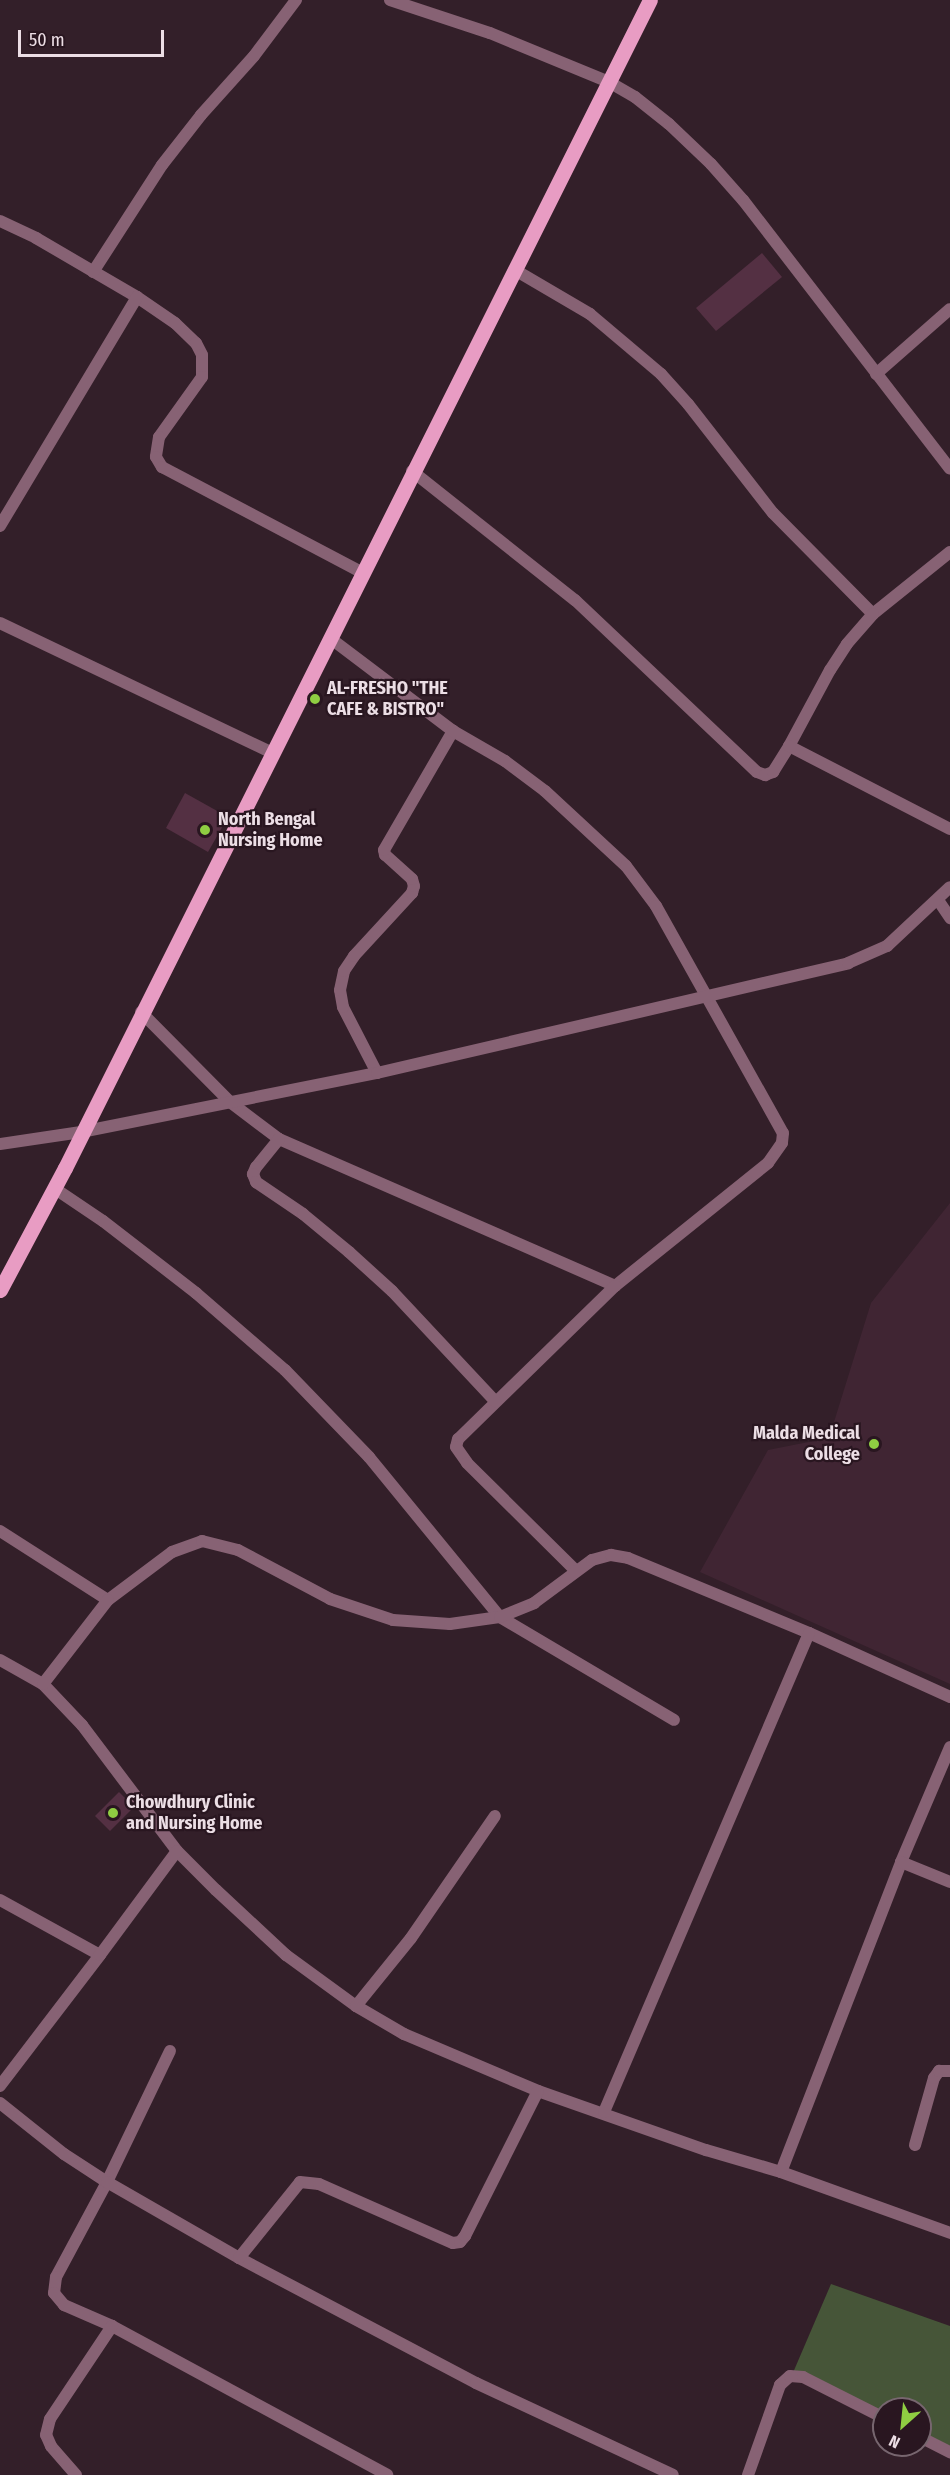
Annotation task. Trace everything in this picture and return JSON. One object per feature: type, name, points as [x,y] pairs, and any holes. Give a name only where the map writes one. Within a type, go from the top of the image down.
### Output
[{"type":"main road","points":[[0,1290],[54,1188],[650,0]]},
{"type":"street","points":[[93,272],[162,165],[207,107],[254,56],[296,0]]},
{"type":"street","points":[[390,0],[490,33],[609,82],[635,97],[711,164],[743,200],[950,469]]},
{"type":"street","points":[[0,221],[36,238],[137,297],[187,333],[202,355],[202,377],[196,388],[165,426],[155,447],[156,457],[162,466],[363,573]]},
{"type":"street","points":[[515,270],[590,314],[628,344],[660,374],[688,404],[773,513],[873,614]]},
{"type":"street","points":[[0,526],[137,297]]},
{"type":"street","points":[[876,374],[950,309]]},
{"type":"street","points":[[412,471],[575,600],[757,772],[765,775],[773,772],[830,670],[873,614],[950,552]]},
{"type":"street","points":[[0,623],[273,753]]},
{"type":"street","points":[[330,638],[453,731],[505,761],[545,791],[626,866],[656,906],[783,1133],[782,1143],[768,1163],[615,1286],[458,1439],[456,1447],[459,1455],[576,1571]]},
{"type":"street","points":[[377,1073],[343,1007],[340,990],[342,981],[354,956],[412,893],[414,886],[412,879],[385,855],[384,849],[453,731]]},
{"type":"street","points":[[789,746],[950,829]]},
{"type":"street","points":[[0,1144],[81,1132],[377,1073],[562,1032],[705,994],[849,963],[887,946],[950,887]]},
{"type":"street","points":[[938,900],[950,918]]},
{"type":"street","points":[[141,1012],[230,1102],[279,1139],[615,1286]]},
{"type":"street","points":[[279,1139],[256,1167],[253,1174],[256,1182],[303,1214],[349,1252],[392,1292],[495,1401]]},
{"type":"street","points":[[54,1188],[104,1221],[196,1293],[285,1370],[369,1457],[500,1617],[674,1720]]},
{"type":"street","points":[[0,1531],[108,1600]]},
{"type":"street","points":[[44,1684],[108,1600],[172,1552],[202,1541],[238,1550],[330,1599],[393,1620],[450,1624],[500,1617],[534,1604],[592,1560],[611,1555],[628,1558],[809,1633],[950,1697]]},
{"type":"street","points":[[604,2112],[809,1633]]},
{"type":"street","points":[[0,1660],[44,1684],[82,1725],[177,1851],[286,1955],[356,2006],[404,2034],[538,2091],[604,2112],[706,2150],[781,2172],[950,2233]]},
{"type":"street","points":[[781,2172],[901,1862],[950,1747]]},
{"type":"street","points":[[356,2006],[411,1938],[495,1816]]},
{"type":"street","points":[[0,2086],[177,1851]]},
{"type":"street","points":[[901,1862],[950,1882]]},
{"type":"street","points":[[0,1900],[100,1955]]},
{"type":"street","points":[[170,2051],[107,2182],[56,2277],[54,2294],[64,2305],[112,2326],[387,2475]]},
{"type":"street","points":[[915,2145],[934,2078],[939,2071],[950,2071]]},
{"type":"street","points":[[239,2258],[300,2182],[319,2184],[453,2243],[460,2242],[538,2091]]},
{"type":"street","points":[[0,2103],[64,2154],[107,2182],[239,2258],[476,2383],[673,2475]]},
{"type":"street","points":[[76,2475],[51,2446],[45,2435],[50,2419],[112,2326]]},
{"type":"street","points":[[748,2475],[780,2385],[790,2376],[803,2377],[872,2412]]},
{"type":"street","points":[[932,2443],[950,2452]]},
{"type":"shaded area","name":"Malda Medical College","points":[[950,1203],[950,1684],[700,1572],[768,1450],[829,1438],[871,1303]]},
{"type":"green space","points":[[831,2284],[950,2326],[950,2453],[932,2444],[932,2397],[872,2397],[872,2414],[792,2375]]},
{"type":"building","points":[[762,253],[782,277],[716,331],[696,308]]},
{"type":"building","points":[[185,793],[228,817],[208,852],[166,828]]},
{"type":"building","points":[[119,1792],[134,1807],[110,1831],[95,1816]]},
{"type":"place","name":"AL-FRESHO \"THE CAFE & BISTRO\"","points":[[315,699]]},
{"type":"place","name":"North Bengal Nursing Home","points":[[205,830]]},
{"type":"place","name":"Malda Medical College","points":[[874,1444]]},
{"type":"place","name":"Chowdhury Clinic and Nursing Home","points":[[113,1813]]}]
